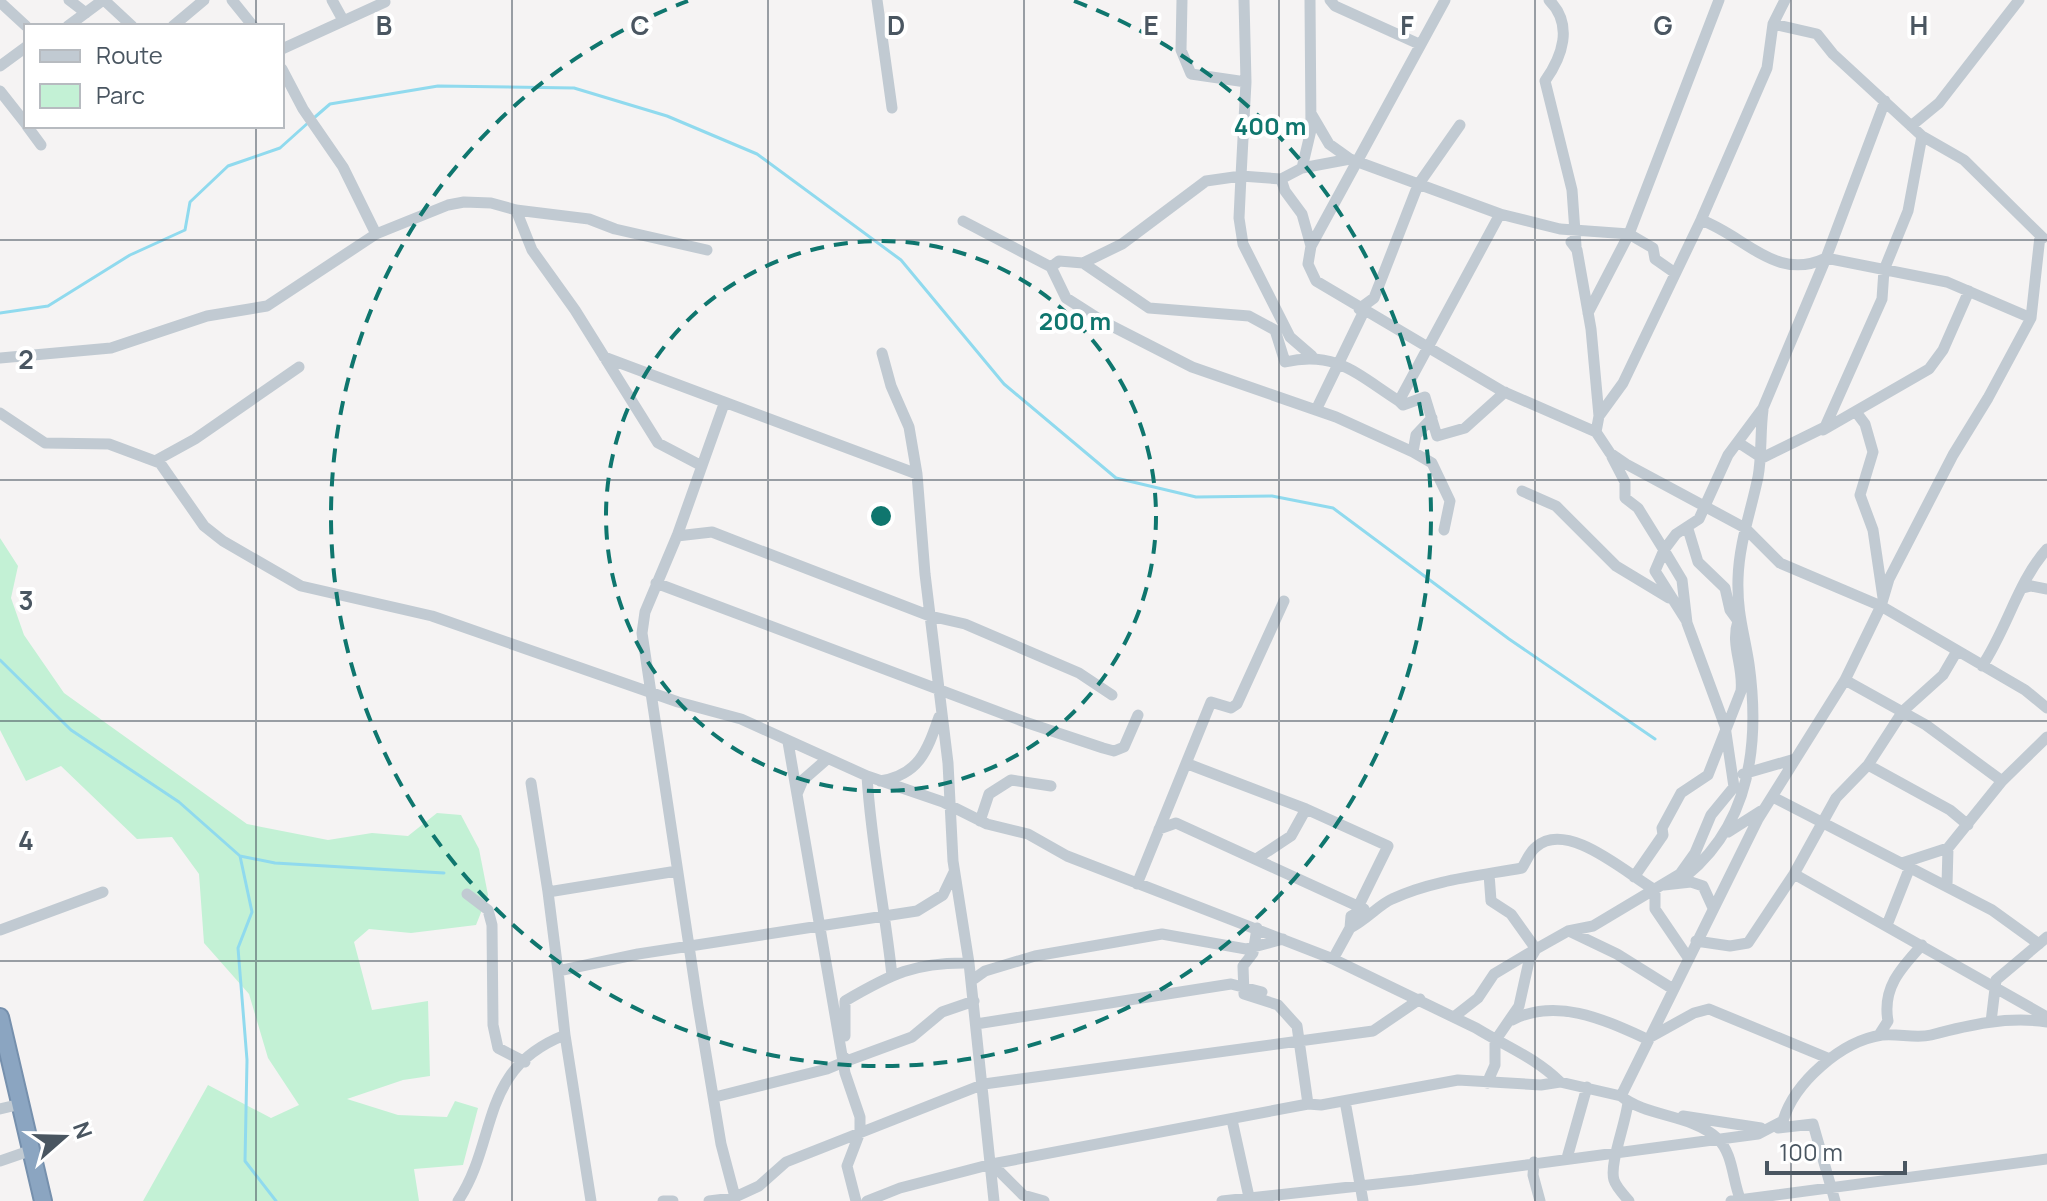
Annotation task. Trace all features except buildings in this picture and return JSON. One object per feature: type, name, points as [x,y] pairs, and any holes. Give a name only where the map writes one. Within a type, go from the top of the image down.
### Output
[{"type":"highway","points":[[1,1025],[43,1201]]},
{"type":"street","points":[[69,0],[86,13]]},
{"type":"street","points":[[71,24],[103,0],[130,24]]},
{"type":"street","points":[[175,24],[204,0]]},
{"type":"street","points":[[232,0],[251,24]]},
{"type":"street","points":[[332,0],[343,20]]},
{"type":"street","points":[[877,0],[892,108]]},
{"type":"street","points":[[1182,0],[1181,50],[1191,74],[1246,82]]},
{"type":"street","points":[[1244,0],[1246,82],[1239,218],[1243,244],[1290,337],[1312,356],[1338,363],[1403,405],[1425,397],[1437,436],[1465,428],[1505,392]]},
{"type":"street","points":[[1302,168],[1311,112],[1310,0]]},
{"type":"street","points":[[1330,0],[1335,6],[1419,44]]},
{"type":"street","points":[[1445,0],[1352,160],[1311,246],[1308,257],[1310,274],[1362,310],[1505,392],[1596,432],[1625,482],[1625,498],[1638,508],[1682,580],[1687,623]]},
{"type":"street","points":[[1549,0],[1559,11],[1565,33],[1554,70],[1545,81],[1572,190],[1573,230],[1588,313],[1599,416],[1596,432]]},
{"type":"street","points":[[1588,313],[1629,234],[1719,0]]},
{"type":"street","points":[[1599,416],[1623,383],[1701,220],[1767,68],[1773,24],[1783,0]]},
{"type":"street","points":[[1911,126],[1939,103],[2019,0]]},
{"type":"street","points":[[0,2],[24,24]]},
{"type":"street","points":[[284,48],[385,2]]},
{"type":"street","points":[[1629,1201],[1614,1182],[1616,1151],[1625,1131],[1624,1099],[1647,1039],[1765,809],[1845,680],[1882,602],[1889,579],[1953,455],[2031,318],[2044,238],[1964,160],[1922,136],[1833,54],[1817,34],[1773,24]]},
{"type":"street","points":[[0,66],[24,48]]},
{"type":"street","points":[[284,73],[303,109],[343,167],[376,234]]},
{"type":"street","points":[[0,91],[24,121]]},
{"type":"street","points":[[1455,1016],[1478,998],[1503,967],[1568,931],[1593,926],[1659,887],[1689,864],[1711,815],[1730,795],[1734,776],[1727,733],[1703,656],[1655,571],[1664,550],[1676,534],[1699,519],[1728,455],[1763,408],[1826,258],[1885,101]]},
{"type":"street","points":[[1311,112],[1329,144],[1352,160],[1500,214],[1560,229],[1629,234],[1653,248],[1655,259],[1675,273]]},
{"type":"street","points":[[1316,410],[1362,310],[1374,298],[1418,185],[1460,125]]},
{"type":"street","points":[[29,128],[41,145]]},
{"type":"street","points":[[1823,430],[1882,299],[1884,270],[1908,211],[1922,136]]},
{"type":"street","points":[[1083,263],[1122,244],[1206,181],[1241,176],[1281,179],[1302,168],[1352,160]]},
{"type":"street","points":[[1281,179],[1285,191],[1302,214],[1311,246]]},
{"type":"street","points":[[0,358],[82,353],[151,337],[207,316],[262,307],[376,234],[456,203],[491,203],[516,210],[589,219],[615,229],[707,250]]},
{"type":"street","points":[[516,210],[532,250],[658,443],[700,465]]},
{"type":"street","points":[[1399,401],[1500,214]]},
{"type":"street","points":[[1701,220],[1720,227],[1768,258],[1798,268],[1826,258],[1947,282],[2031,318]]},
{"type":"street","points":[[963,221],[1051,267],[1066,298],[1102,321],[1192,367],[1316,410],[1432,463],[1450,501],[1444,530]]},
{"type":"street","points":[[1560,229],[1576,246]]},
{"type":"street","points":[[1051,267],[1059,261],[1083,263],[1149,308],[1195,310],[1213,316],[1249,316],[1275,330],[1285,362],[1312,356]]},
{"type":"street","points":[[1758,458],[1823,430],[1929,369],[1943,350],[1969,291]]},
{"type":"street","points":[[882,353],[891,386],[909,427],[917,474],[954,871],[974,1001],[994,1201]]},
{"type":"street","points":[[604,357],[917,474]]},
{"type":"street","points":[[155,461],[195,439],[299,367]]},
{"type":"street","points":[[724,404],[677,536],[645,612],[642,633],[654,692],[689,948],[735,1197]]},
{"type":"street","points":[[1659,887],[1685,876],[1703,862],[1726,833],[1749,773],[1752,689],[1738,621],[1738,579],[1745,528],[1758,475],[1763,408]]},
{"type":"street","points":[[1856,412],[1865,424],[1873,452],[1860,495],[1873,530],[1882,602]]},
{"type":"street","points":[[0,413],[30,436],[45,443],[109,444],[155,461],[166,469],[199,519],[223,541],[301,586],[432,616],[741,719],[873,778],[943,802],[980,821],[1028,834],[1056,851],[1221,919],[1257,928],[1333,959],[1455,1016],[1495,1041],[1532,1058],[1560,1082]]},
{"type":"street","points":[[1413,452],[1416,435],[1432,418]]},
{"type":"street","points":[[1739,443],[1758,458]]},
{"type":"street","points":[[1610,453],[1745,528],[1780,563],[1882,602],[1957,651],[2025,690],[2047,708]]},
{"type":"street","points":[[1522,491],[1556,506],[1616,566],[1669,598]]},
{"type":"street","points":[[1634,877],[1663,835],[1662,828],[1681,793],[1708,775],[1727,733],[1743,678],[1734,640],[1738,621],[1730,610],[1725,588],[1698,562],[1688,529]]},
{"type":"street","points":[[677,536],[712,532],[930,616],[965,624],[1079,673],[1112,695]]},
{"type":"street","points":[[1982,666],[2004,631],[2030,567],[2047,549]]},
{"type":"street","points":[[656,583],[1022,721],[1114,751],[1124,747],[1138,715]]},
{"type":"street","points":[[2023,588],[2047,589]]},
{"type":"street","points":[[1137,884],[1211,702],[1228,706],[1237,704],[1284,601]]},
{"type":"street","points":[[1696,941],[1730,946],[1748,943],[1794,874],[1836,798],[1868,765],[1903,711],[1943,675],[1957,651]]},
{"type":"street","points":[[1845,680],[1903,711],[2002,781]]},
{"type":"street","points":[[873,778],[905,776],[915,767],[925,756],[941,713]]},
{"type":"street","points":[[1906,865],[1948,848],[2002,781],[2047,737]]},
{"type":"street","points":[[788,742],[844,1062],[860,1117],[860,1132],[847,1166],[856,1201]]},
{"type":"street","points":[[797,794],[803,780],[827,759]]},
{"type":"street","points":[[1734,776],[1795,759]]},
{"type":"street","points":[[1188,764],[1306,809],[1388,846],[1359,905],[1364,909]]},
{"type":"street","points":[[1868,765],[1912,788],[1968,825]]},
{"type":"street","points":[[873,778],[871,843],[886,916],[892,976]]},
{"type":"street","points":[[980,821],[989,794],[1011,780],[1051,786]]},
{"type":"street","points":[[531,783],[591,1201]]},
{"type":"street","points":[[1773,797],[1947,885],[2043,940],[2000,975],[1994,986],[1991,1022]]},
{"type":"street","points":[[1256,859],[1291,836],[1306,809]]},
{"type":"street","points":[[1726,833],[1765,809]]},
{"type":"street","points":[[1159,829],[1176,823],[1364,909]]},
{"type":"street","points":[[1350,928],[1371,917],[1387,901],[1428,884],[1522,868],[1536,846],[1554,838],[1579,842],[1634,877],[1659,887],[1691,882],[1703,886],[1713,908]]},
{"type":"street","points":[[1947,885],[1948,848]]},
{"type":"street","points":[[1887,925],[1906,865]]},
{"type":"street","points":[[548,892],[677,871]]},
{"type":"street","points":[[558,971],[917,911],[943,895],[954,871]]},
{"type":"street","points":[[1489,874],[1491,901],[1511,914],[1536,949]]},
{"type":"street","points":[[1794,874],[1994,986],[2047,1020]]},
{"type":"street","points":[[1659,887],[1655,909],[1689,959]]},
{"type":"street","points":[[0,930],[103,892]]},
{"type":"street","points":[[467,894],[488,910],[492,925],[493,1025],[498,1048],[525,1062]]},
{"type":"street","points":[[936,900],[959,910]]},
{"type":"street","points":[[1333,959],[1350,928],[1351,916],[1364,909]]},
{"type":"street","points":[[1257,928],[1254,948],[1243,966],[1244,994],[1278,1005],[1297,1026],[1308,1104]]},
{"type":"street","points":[[1568,931],[1617,954],[1673,989]]},
{"type":"street","points":[[971,981],[985,971],[1035,956],[1162,934],[1254,948],[1284,939]]},
{"type":"street","points":[[1879,1035],[1888,1021],[1885,1007],[1897,973],[1922,945]]},
{"type":"street","points":[[1487,1083],[1495,1062],[1495,1041],[1519,1006],[1529,961],[1536,949]]},
{"type":"street","points":[[844,1062],[845,1001],[892,976],[931,962],[969,963]]},
{"type":"street","points":[[976,1024],[1231,984],[1262,992]]},
{"type":"street","points":[[709,1201],[735,1197],[759,1186],[786,1162],[984,1084],[1373,1031],[1420,999]]},
{"type":"street","points":[[715,1097],[844,1062],[912,1037],[942,1012],[974,1001]]},
{"type":"street","points":[[1647,1039],[1694,1013],[1709,1009],[1830,1059]]},
{"type":"street","points":[[1509,1021],[1524,1014],[1577,1010],[1647,1039]]},
{"type":"street","points":[[1665,1114],[1773,1129],[1783,1121],[1795,1095],[1830,1059],[1853,1045],[1879,1035],[1929,1036],[2010,1019],[2047,1020]]},
{"type":"street","points":[[458,1201],[480,1155],[499,1088],[546,1042],[565,1035]]},
{"type":"street","points":[[867,1201],[900,1188],[992,1164],[1308,1104],[1406,1091],[1434,1082],[1541,1085],[1560,1082],[1587,1087],[1665,1114],[1717,1138],[1732,1165],[1737,1201],[2047,1159]]},
{"type":"street","points":[[1567,1158],[1587,1087]]},
{"type":"street","points":[[1345,1101],[1363,1201]]},
{"type":"street","points":[[0,1109],[21,1104]]},
{"type":"street","points":[[1232,1120],[1249,1197]]},
{"type":"street","points":[[1222,1201],[1361,1186],[1813,1124],[1835,1201]]},
{"type":"street","points":[[0,1161],[32,1150]]},
{"type":"street","points":[[1534,1162],[1533,1175],[1540,1201]]},
{"type":"street","points":[[992,1164],[1023,1195],[1044,1201]]},
{"type":"street","points":[[663,1201],[673,1201]]},
{"type":"green space","points":[[0,538],[18,566],[11,598],[24,635],[64,693],[247,824],[328,840],[372,833],[408,836],[437,813],[461,815],[479,849],[488,895],[476,925],[411,933],[369,929],[354,942],[372,1010],[428,1001],[430,1076],[403,1080],[347,1099],[398,1115],[447,1117],[455,1101],[478,1108],[463,1165],[414,1169],[419,1201],[143,1201],[208,1085],[271,1118],[299,1105],[268,1058],[249,994],[204,943],[199,874],[172,837],[137,839],[61,766],[26,781],[0,730]]},
{"type":"waterway","points":[[315,117],[330,104],[438,86],[574,88],[667,116],[757,154],[901,260],[1004,384],[1116,478],[1196,497],[1272,496],[1333,508],[1509,639],[1655,739]]},
{"type":"waterway","points":[[0,313],[48,306],[130,255],[185,230],[190,202],[228,166],[280,148],[309,122]]},
{"type":"waterway","points":[[0,660],[71,730],[179,802],[240,856],[275,863],[444,873]]},
{"type":"waterway","points":[[240,856],[252,912],[238,948],[247,1060],[245,1161],[276,1201]]}]
